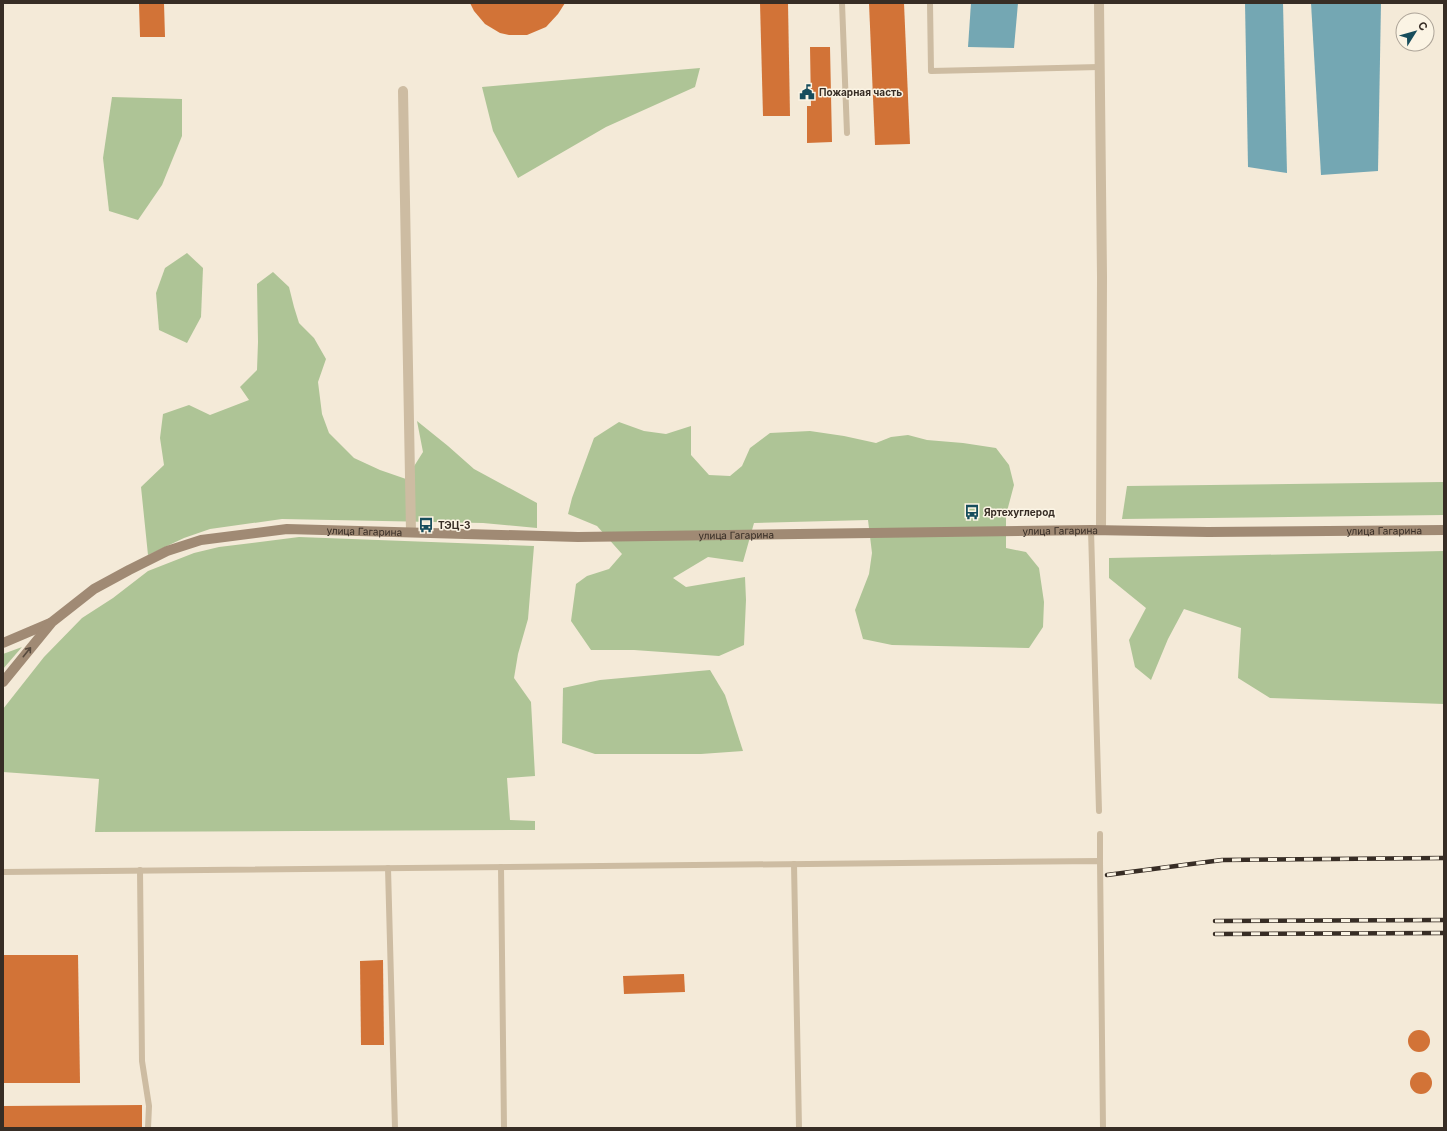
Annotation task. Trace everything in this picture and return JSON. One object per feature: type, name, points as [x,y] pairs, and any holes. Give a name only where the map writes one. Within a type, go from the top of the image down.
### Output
[{"type":"main road","name":"улица Гагарина","points":[[3,682],[52,622],[94,589],[128,570],[167,551],[201,540],[287,529],[578,537],[1096,530],[1208,532],[1444,530]]},
{"type":"main road","name":"улица Гагарина","points":[[3,643],[52,622]]},
{"type":"street","points":[[1096,530],[1102,277],[1099,3]]},
{"type":"street","points":[[404,91],[410,532]]},
{"type":"lane","points":[[842,3],[847,133]]},
{"type":"lane","points":[[930,3],[931,71],[1099,67]]},
{"type":"lane","points":[[1096,530],[1099,811]]},
{"type":"lane","points":[[1100,834],[1103,1128]]},
{"type":"lane","points":[[3,872],[1100,861]]},
{"type":"lane","points":[[794,864],[799,1128]]},
{"type":"lane","points":[[501,867],[504,1128]]},
{"type":"lane","points":[[388,868],[395,1128]]},
{"type":"lane","points":[[140,870],[142,1061],[149,1106],[148,1128]]},
{"type":"green space","points":[[700,68],[695,87],[606,127],[518,178],[493,131],[482,87]]},
{"type":"green space","points":[[112,97],[182,99],[182,136],[162,185],[138,220],[109,211],[103,158]]},
{"type":"green space","points":[[187,253],[203,268],[201,317],[187,343],[159,330],[156,293],[165,268]]},
{"type":"green space","points":[[273,272],[289,287],[299,323],[314,338],[326,359],[318,382],[322,414],[329,433],[354,458],[380,470],[406,479],[423,452],[417,421],[474,469],[537,503],[537,528],[483,523],[282,519],[210,529],[184,538],[148,555],[141,487],[164,465],[160,438],[163,414],[189,405],[210,415],[249,400],[240,387],[257,370],[257,284]]},
{"type":"green space","points":[[619,422],[644,431],[666,434],[691,426],[691,455],[709,475],[730,476],[742,466],[750,448],[770,433],[810,431],[876,443],[891,437],[908,435],[927,440],[996,448],[1009,465],[1014,485],[1006,515],[1006,548],[1026,552],[1039,568],[1044,602],[1043,627],[1029,648],[892,645],[863,639],[855,610],[869,574],[872,553],[868,520],[754,523],[743,562],[708,557],[673,578],[686,587],[745,577],[746,600],[744,645],[719,656],[634,650],[591,650],[571,621],[576,584],[587,576],[609,569],[622,554],[597,526],[568,514],[572,498],[594,438]]},
{"type":"green space","points":[[1444,482],[1444,515],[1122,519],[1127,486]]},
{"type":"green space","points":[[299,537],[534,546],[528,619],[518,654],[514,678],[531,702],[535,776],[507,778],[510,820],[535,821],[535,830],[95,832],[99,779],[3,772],[3,709],[44,657],[82,618],[113,598],[148,571],[194,553],[219,547]]},
{"type":"green space","points":[[1444,551],[1444,704],[1270,698],[1238,678],[1241,628],[1184,609],[1168,639],[1151,680],[1135,667],[1129,640],[1146,608],[1109,578],[1109,558]]},
{"type":"green space","points":[[22,647],[3,669],[3,654]]},
{"type":"green space","points":[[710,670],[725,695],[743,751],[701,754],[595,754],[562,743],[563,688],[600,680]]},
{"type":"water","points":[[971,3],[1018,3],[1014,48],[968,47]]},
{"type":"water","points":[[1245,3],[1283,3],[1287,173],[1248,167]]},
{"type":"water","points":[[1311,3],[1381,3],[1378,171],[1321,175]]},
{"type":"building","points":[[139,3],[164,3],[165,37],[140,37]]},
{"type":"building","points":[[470,3],[565,3],[558,14],[546,27],[527,35],[509,35],[500,33],[485,24],[474,11]]},
{"type":"building","points":[[760,3],[788,3],[790,116],[763,116]]},
{"type":"building","points":[[869,3],[904,3],[910,144],[875,145]]},
{"type":"building","points":[[810,47],[830,47],[832,142],[807,143],[807,106],[811,106]]},
{"type":"building","points":[[3,955],[78,955],[80,1083],[3,1083]]},
{"type":"building","points":[[383,960],[384,1045],[361,1045],[360,961]]},
{"type":"building","points":[[684,974],[685,992],[624,994],[623,976]]},
{"type":"building","points":[[1419,1030],[1427,1033],[1430,1041],[1427,1049],[1419,1052],[1411,1049],[1408,1041],[1411,1033]]},
{"type":"building","points":[[1421,1072],[1429,1075],[1432,1083],[1429,1091],[1421,1094],[1413,1091],[1410,1083],[1413,1075]]},
{"type":"building","points":[[142,1105],[142,1128],[3,1128],[3,1106]]},
{"type":"railway","points":[[1107,875],[1222,860],[1444,858]]},
{"type":"railway","points":[[1215,921],[1444,920]]},
{"type":"railway","points":[[1215,934],[1444,933]]},
{"type":"place","name":"Пожарная часть","points":[[807,92]]},
{"type":"place","name":"Яртехуглерод","points":[[972,512]]},
{"type":"place","name":"ТЭЦ-3","points":[[426,525]]}]
